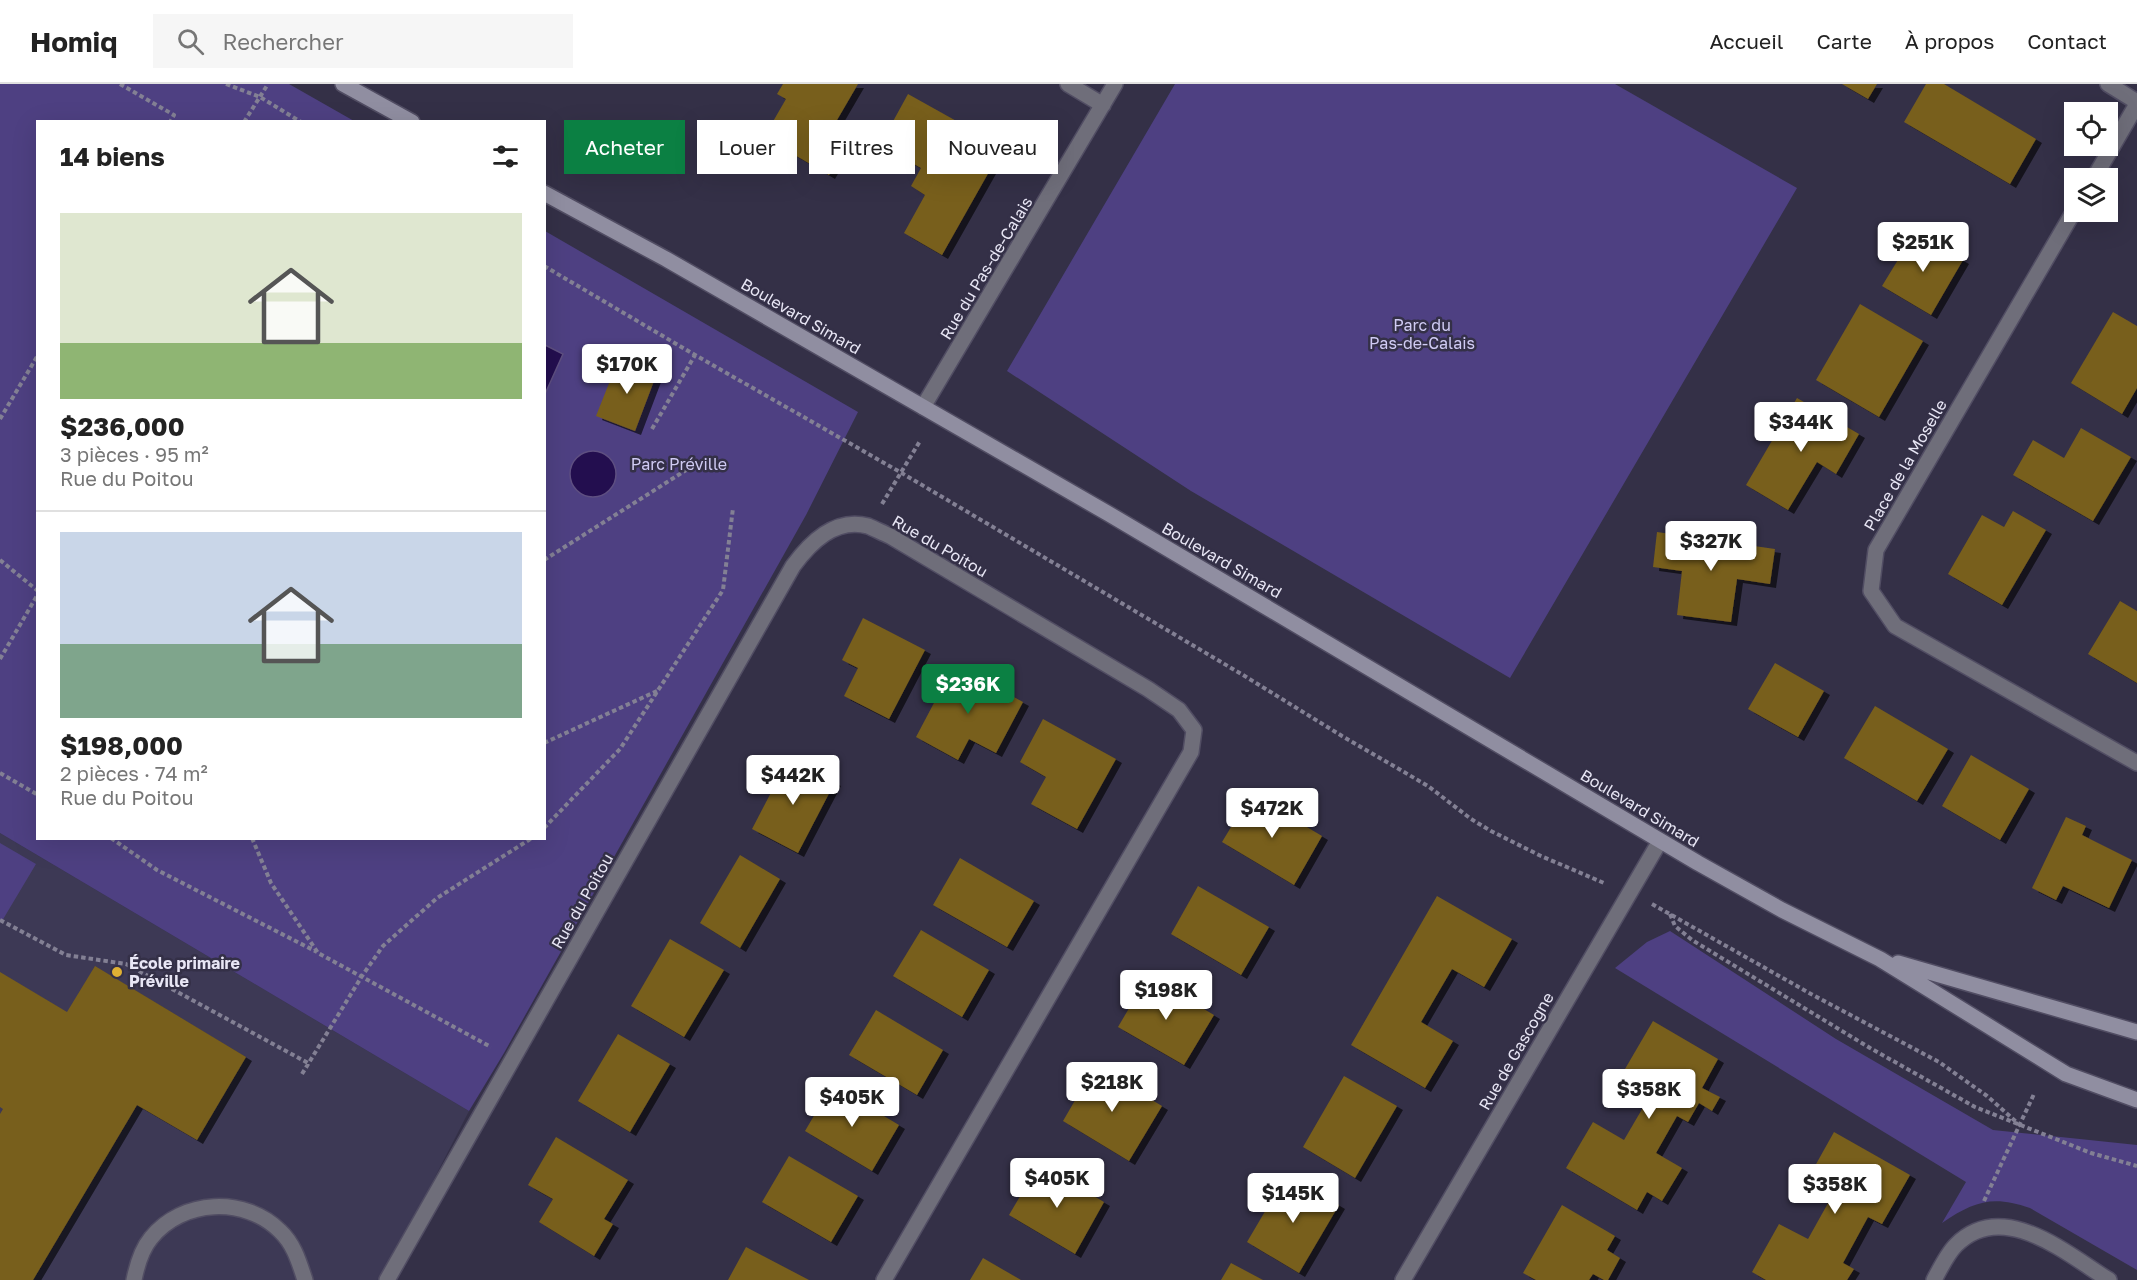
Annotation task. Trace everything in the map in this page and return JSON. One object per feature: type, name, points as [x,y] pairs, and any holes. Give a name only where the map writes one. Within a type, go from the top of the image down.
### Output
[{"type":"main road","points":[[343,84],[408,120]]},
{"type":"main road","name":"Boulevard Simard","points":[[546,194],[666,259],[923,407],[1660,841],[1782,910],[1880,958],[2066,1074],[2137,1100]]},
{"type":"main road","name":"Boulevard Simard","points":[[1880,958],[2137,1032]]},
{"type":"street","points":[[1068,84],[1103,105]]},
{"type":"street","name":"Rue du Pas-de-Calais","points":[[923,407],[1115,84]]},
{"type":"street","points":[[2100,168],[2137,103],[2108,84]]},
{"type":"street","name":"Place de la Moselle","points":[[2068,222],[1876,550],[1871,591],[1895,626],[2137,763]]},
{"type":"street","name":"Rue du Poitou","points":[[387,1280],[793,566],[808,547],[823,534],[844,526],[867,526],[890,536],[1148,689],[1179,710],[1194,730],[1191,752],[884,1280]]},
{"type":"street","name":"Rue de Gascogne","points":[[1403,1280],[1660,841]]},
{"type":"street","points":[[134,1280],[137,1262],[152,1237],[173,1218],[200,1208],[228,1206],[256,1214],[280,1230],[297,1254],[305,1280]]},
{"type":"street","points":[[1934,1280],[1956,1245],[1977,1230],[2003,1226],[2032,1233],[2109,1280]]},
{"type":"path","points":[[120,84],[174,115],[171,120]]},
{"type":"path","points":[[226,84],[260,97],[298,120]]},
{"type":"path","points":[[245,120],[268,84]]},
{"type":"path","points":[[546,267],[900,472],[1406,772],[1481,825],[1534,853],[1583,875]]},
{"type":"path","points":[[652,429],[695,355]]},
{"type":"path","points":[[0,419],[36,358]]},
{"type":"path","points":[[880,508],[920,441]]},
{"type":"path","points":[[546,559],[691,467]]},
{"type":"path","points":[[546,826],[620,749],[723,590],[733,508]]},
{"type":"path","points":[[0,560],[36,590]]},
{"type":"path","points":[[0,659],[36,596]]},
{"type":"path","points":[[546,742],[658,691]]},
{"type":"path","points":[[0,773],[36,794]]},
{"type":"path","points":[[114,840],[158,870],[513,1058]]},
{"type":"path","points":[[253,840],[271,883],[318,953]]},
{"type":"path","points":[[302,1074],[383,946],[437,898],[529,840]]},
{"type":"path","points":[[2021,1126],[1977,1089],[1939,1062],[1670,914],[1675,926],[1681,932],[1821,1018],[1974,1107],[2021,1126],[2091,1153],[2137,1166]]},
{"type":"path","points":[[0,920],[66,955],[126,964],[308,1063]]},
{"type":"path","points":[[1984,1201],[2034,1094]]},
{"type":"shaded area","points":[[546,346],[563,354],[546,392]]},
{"type":"shaded area","points":[[593,451],[609,458],[616,474],[609,490],[593,497],[577,490],[570,474],[577,458]]},
{"type":"shaded area","name":"École primaire Préville","points":[[0,833],[469,1111],[382,1280],[0,1280]]},
{"type":"green space","name":"Parc Préville","points":[[0,84],[289,84],[352,120],[36,120],[36,840],[546,840],[546,232],[858,412],[806,515],[504,1053],[469,1111],[0,833]]},
{"type":"green space","name":"Parc du Pas-de-Calais","points":[[1175,84],[1615,84],[1797,188],[1510,678],[1191,491],[1007,371]]},
{"type":"green space","points":[[0,843],[36,864],[2,921],[0,920]]},
{"type":"green space","points":[[1670,931],[1836,1039],[1993,1130],[2137,1145],[2137,1270],[2030,1208],[2017,1204],[1984,1202],[1942,1223],[1966,1182],[1615,968],[1647,942]]},
{"type":"building","points":[[783,84],[858,84],[837,120],[809,120],[809,163],[797,156],[797,120],[774,120],[786,99],[777,94]]},
{"type":"building","points":[[1842,84],[1877,84],[1868,99]]},
{"type":"building","points":[[1926,84],[1944,84],[2036,139],[2010,184],[1904,122]]},
{"type":"building","points":[[908,94],[955,120],[927,120],[927,174],[988,174],[942,255],[904,233],[925,195],[911,186],[921,168],[915,165],[915,120],[894,120]]},
{"type":"building","points":[[1915,232],[1963,260],[1931,315],[1882,286]]},
{"type":"building","points":[[1860,304],[1923,341],[1879,417],[1816,380]]},
{"type":"building","points":[[2113,312],[2137,326],[2137,388],[2122,414],[2071,383]]},
{"type":"building","points":[[619,358],[657,373],[635,431],[596,416]]},
{"type":"building","points":[[1797,398],[1859,434],[1836,474],[1817,462],[1788,510],[1746,485]]},
{"type":"building","points":[[2081,428],[2131,457],[2093,521],[2013,475],[2033,440],[2064,458]]},
{"type":"building","points":[[2013,511],[2046,530],[2002,605],[1948,574],[1982,515],[2004,527]]},
{"type":"building","points":[[1657,532],[1775,549],[1770,584],[1737,579],[1731,622],[1677,615],[1682,571],[1653,567]]},
{"type":"building","points":[[2120,601],[2137,611],[2137,683],[2088,654]]},
{"type":"building","points":[[863,618],[925,650],[889,719],[844,696],[858,668],[842,660]]},
{"type":"building","points":[[1775,663],[1824,691],[1798,737],[1748,709]]},
{"type":"building","points":[[954,665],[1023,702],[996,753],[969,739],[958,760],[916,737]]},
{"type":"building","points":[[1875,706],[1948,749],[1917,801],[1844,758]]},
{"type":"building","points":[[1043,719],[1116,759],[1077,829],[1031,804],[1046,777],[1020,762]]},
{"type":"building","points":[[1971,755],[2029,789],[2000,840],[1942,806]]},
{"type":"building","points":[[789,758],[835,782],[798,853],[752,829]]},
{"type":"building","points":[[1251,794],[1322,836],[1294,885],[1222,842]]},
{"type":"building","points":[[2066,817],[2086,826],[2082,835],[2132,860],[2109,908],[2063,886],[2056,900],[2032,888]]},
{"type":"building","points":[[740,855],[780,879],[740,948],[700,923]]},
{"type":"building","points":[[960,858],[1034,901],[1007,947],[933,905]]},
{"type":"building","points":[[1198,886],[1269,927],[1241,975],[1171,934]]},
{"type":"building","points":[[1437,896],[1512,939],[1484,987],[1452,969],[1421,1022],[1453,1041],[1425,1088],[1351,1045]]},
{"type":"building","points":[[921,930],[989,970],[962,1017],[893,976]]},
{"type":"building","points":[[670,939],[724,970],[684,1037],[631,1006]]},
{"type":"building","points":[[95,966],[246,1057],[197,1140],[137,1105],[33,1280],[0,1280],[0,1114],[3,1109],[0,1107],[0,972],[67,1012]]},
{"type":"building","points":[[1148,976],[1214,1015],[1184,1065],[1118,1027]]},
{"type":"building","points":[[876,1010],[943,1050],[917,1095],[849,1055]]},
{"type":"building","points":[[1653,1021],[1718,1059],[1702,1088],[1720,1097],[1712,1111],[1699,1103],[1688,1122],[1677,1116],[1656,1153],[1682,1168],[1662,1201],[1647,1192],[1637,1210],[1566,1168],[1593,1122],[1624,1140],[1655,1087],[1625,1069]]},
{"type":"building","points":[[618,1034],[670,1064],[630,1132],[578,1101]]},
{"type":"building","points":[[1095,1066],[1162,1106],[1129,1161],[1063,1121]]},
{"type":"building","points":[[1344,1076],[1397,1106],[1355,1178],[1303,1147]]},
{"type":"building","points":[[832,1085],[899,1125],[872,1171],[805,1131]]},
{"type":"building","points":[[1834,1132],[1910,1175],[1882,1224],[1868,1217],[1843,1263],[1854,1269],[1847,1280],[1766,1280],[1752,1272],[1779,1224],[1808,1239],[1832,1196],[1806,1182]]},
{"type":"building","points":[[556,1137],[628,1180],[604,1219],[613,1224],[594,1256],[539,1222],[553,1199],[528,1185]]},
{"type":"building","points":[[789,1156],[858,1196],[831,1242],[762,1202]]},
{"type":"building","points":[[1039,1164],[1104,1202],[1075,1254],[1009,1215]]},
{"type":"building","points":[[1287,1174],[1339,1205],[1299,1273],[1247,1242]]},
{"type":"building","points":[[1562,1205],[1615,1236],[1607,1250],[1620,1258],[1608,1280],[1593,1274],[1589,1280],[1536,1280],[1523,1273]]},
{"type":"building","points":[[746,1247],[809,1280],[728,1280]]},
{"type":"building","points":[[983,1258],[1021,1280],[970,1280]]},
{"type":"building","points":[[1231,1263],[1263,1280],[1221,1280]]},
{"type":"place","name":"École primaire Préville","points":[[117,972]]}]
